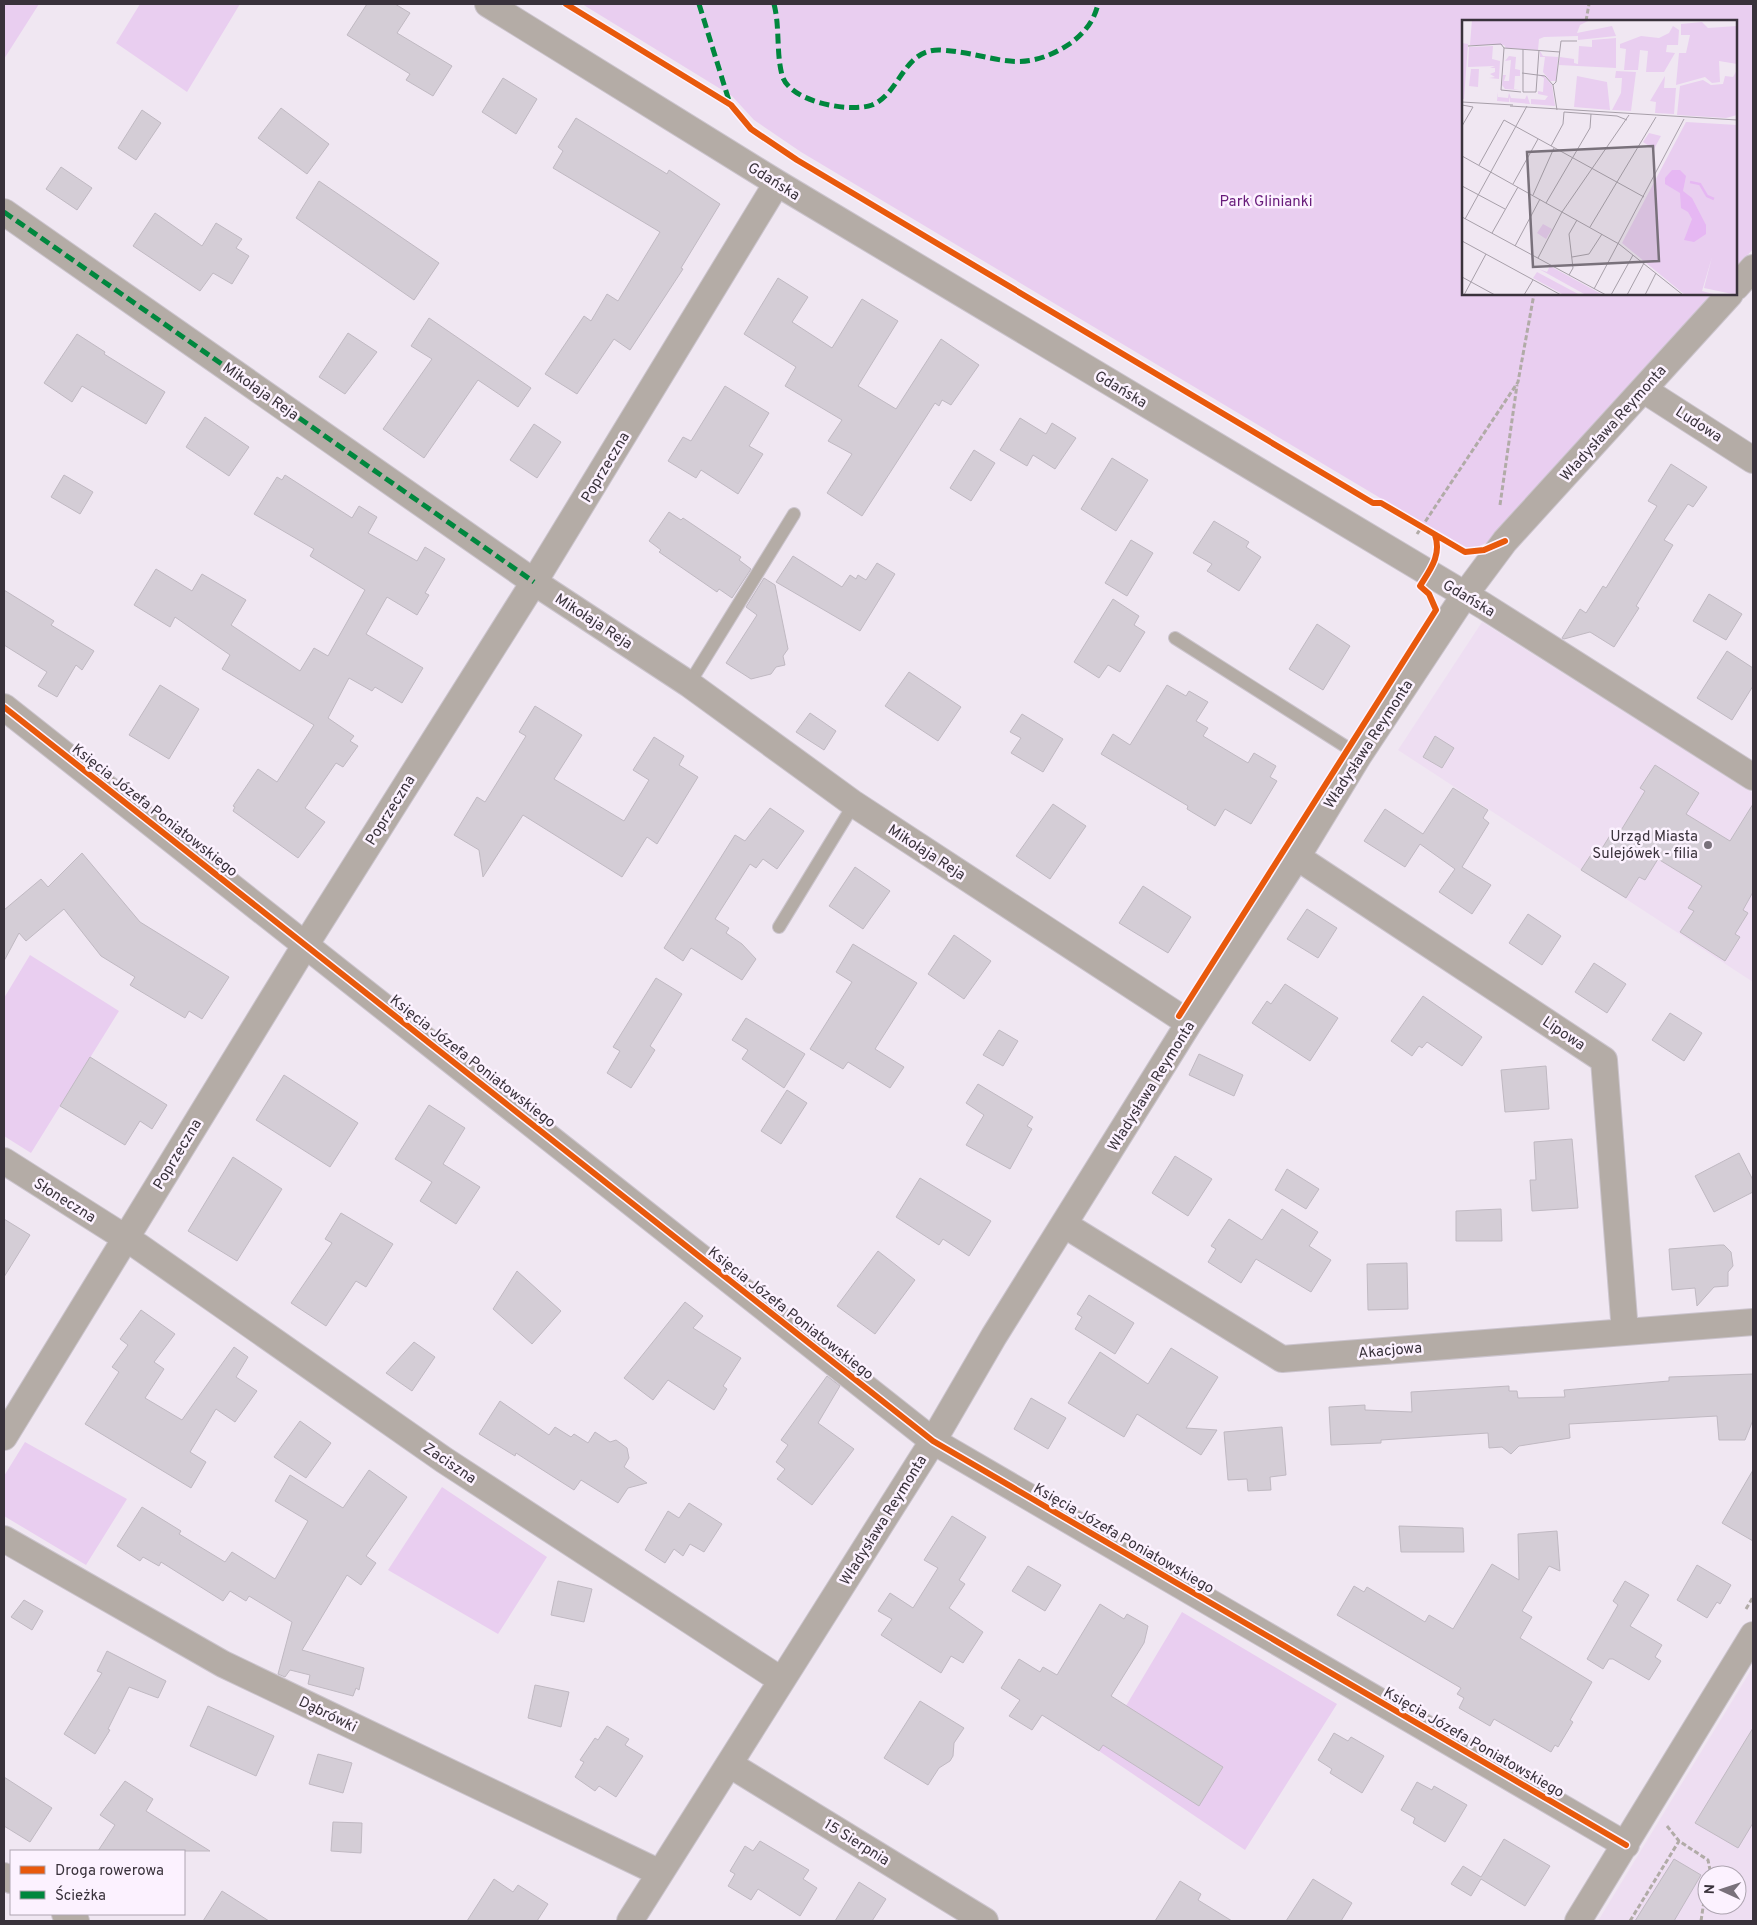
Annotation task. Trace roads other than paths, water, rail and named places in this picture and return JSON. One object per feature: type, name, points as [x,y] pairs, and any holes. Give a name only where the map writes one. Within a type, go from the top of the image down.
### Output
[{"type":"street","name":"Gdańska","points":[[488,4],[777,183],[1493,612],[1753,777]]},
{"type":"street","name":"Poprzeczna","points":[[4,1437],[306,944],[534,582],[777,183]]},
{"type":"street","name":"Mikołaja Reja","points":[[4,212],[534,582],[689,684],[854,804],[1189,1023]]},
{"type":"street","points":[[1737,286],[1753,268]]},
{"type":"street","name":"Władysława Reymonta","points":[[630,1921],[933,1441],[994,1336],[1065,1225],[1189,1023],[1297,857],[1359,756],[1464,596],[1506,541],[1729,295]]},
{"type":"street","name":"Ludowa","points":[[1644,390],[1753,460]]},
{"type":"street","name":"Księcia Józefa Poniatowskiego","points":[[4,707],[933,1441],[1626,1845]]},
{"type":"street","name":"Lipowa","points":[[1297,857],[1604,1060],[1625,1332]]},
{"type":"street","name":"Słoneczna","points":[[4,1161],[126,1238]]},
{"type":"street","name":"Akacjowa","points":[[1065,1225],[1282,1359],[1753,1322]]},
{"type":"street","name":"Zaciszna","points":[[126,1238],[444,1460],[781,1680]]},
{"type":"street","name":"Dąbrówki","points":[[4,1539],[223,1664],[660,1874]]},
{"type":"street","points":[[1578,1921],[1753,1635]]},
{"type":"street","name":"15 Sierpnia","points":[[729,1764],[985,1921]]},
{"type":"lane","points":[[689,684],[794,514]]},
{"type":"lane","points":[[1175,638],[1359,756]]},
{"type":"lane","points":[[779,927],[854,804]]},
{"type":"place","name":"Urząd Miasta Sulejówek - filia","points":[[1708,845]]},
{"type":"park label","name":"Park Glinianki","points":[[1266,201]]}]
